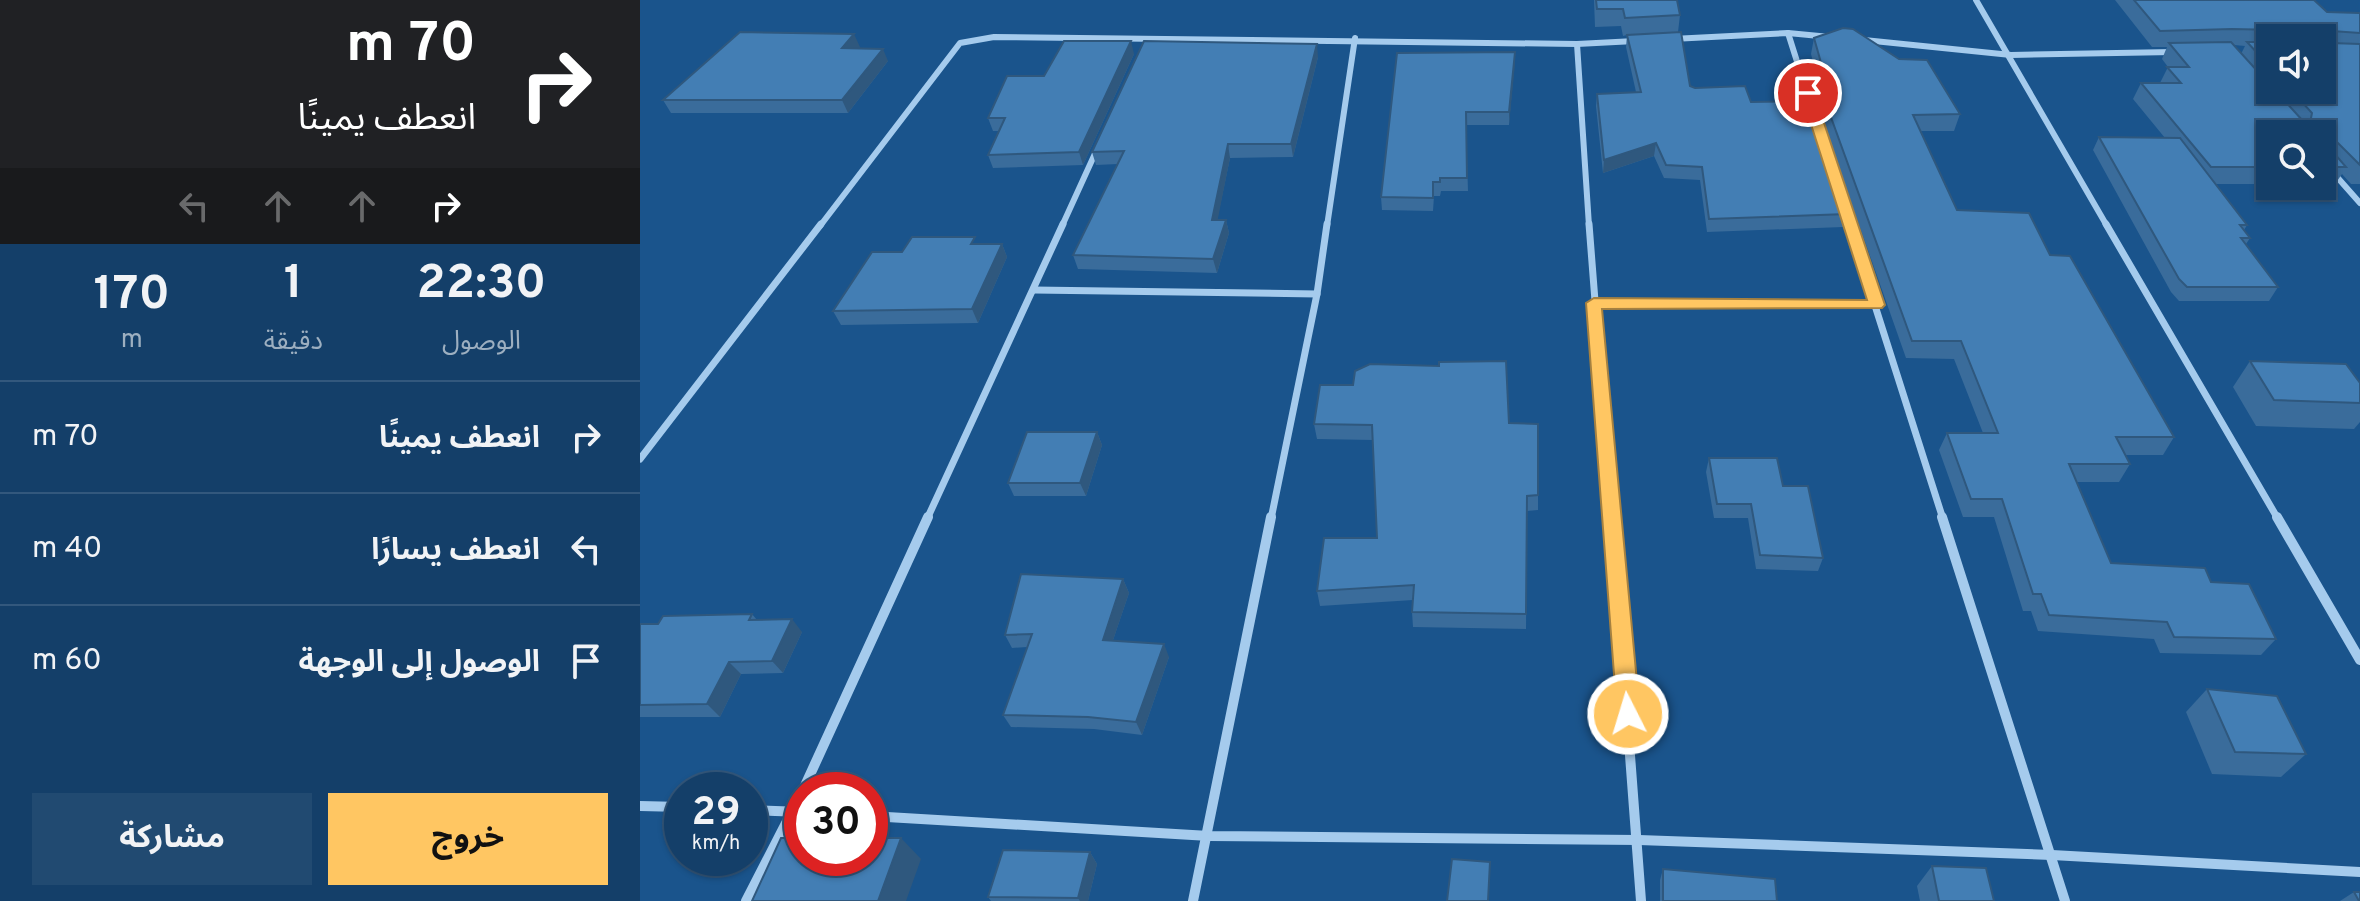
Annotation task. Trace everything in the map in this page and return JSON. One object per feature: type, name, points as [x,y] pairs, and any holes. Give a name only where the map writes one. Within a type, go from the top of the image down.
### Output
[{"type":"street","points":[[1976,0],[2011,55],[2360,660]]},
{"type":"street","points":[[1667,39],[1788,33],[1836,38]]},
{"type":"street","points":[[1788,33],[2065,901]]},
{"type":"street","points":[[640,459],[960,43],[994,37],[1355,38],[1577,44],[1637,41]]},
{"type":"street","points":[[1141,51],[1148,37]]},
{"type":"street","points":[[1193,901],[1209,836],[1317,294],[1355,38]]},
{"type":"street","points":[[1852,39],[2011,55],[2179,52]]},
{"type":"street","points":[[1577,44],[1594,303],[1639,840],[1641,901]]},
{"type":"street","points":[[811,772],[1103,135]]},
{"type":"street","points":[[2336,176],[2360,203]]},
{"type":"street","points":[[1034,290],[1317,294]]},
{"type":"street","points":[[1594,303],[1877,305]]},
{"type":"street","points":[[640,806],[664,807]]},
{"type":"street","points":[[888,817],[1209,836],[1639,840],[2052,855],[2360,872]]},
{"type":"street","points":[[746,901],[784,835]]},
{"type":"building","points":[[1596,0],[1677,0],[1680,15],[1625,18],[1623,9],[1597,9]]},
{"type":"building","points":[[2134,0],[2314,0],[2327,12],[2360,13],[2360,33],[2336,31],[2336,24],[2256,24],[2256,30],[2160,31]]},
{"type":"building","points":[[1843,28],[1853,29],[1899,59],[1927,60],[1960,114],[1913,115],[1957,210],[2029,213],[2050,255],[2070,256],[2174,437],[2116,437],[2130,464],[2069,464],[2111,563],[2205,568],[2211,582],[2249,584],[2276,639],[2174,637],[2167,622],[2049,615],[2041,594],[2033,594],[2002,499],[1971,499],[1947,433],[1998,433],[1961,341],[1912,341],[1824,98],[1831,98],[1814,38]]},
{"type":"building","points":[[740,32],[854,34],[842,48],[883,49],[842,100],[663,100]]},
{"type":"building","points":[[1681,32],[1690,86],[1745,86],[1751,102],[1810,101],[1847,214],[1709,219],[1702,167],[1666,165],[1656,143],[1604,160],[1597,94],[1641,92],[1627,35]]},
{"type":"building","points":[[1064,41],[1131,41],[1079,152],[988,155],[1005,118],[988,118],[1007,76],[1044,76]]},
{"type":"building","points":[[1144,41],[1317,44],[1291,144],[1228,144],[1212,220],[1226,220],[1213,259],[1073,255],[1124,151],[1092,152]]},
{"type":"building","points":[[2231,42],[2256,70],[2256,104],[2288,104],[2302,120],[2256,120],[2256,167],[2211,167],[2141,83],[2181,83],[2167,67],[2189,67],[2169,43]]},
{"type":"building","points":[[2247,42],[2256,42],[2256,52]]},
{"type":"building","points":[[2336,43],[2360,44],[2360,165],[2336,141],[2336,120],[2311,120],[2312,113],[2304,104],[2336,104]]},
{"type":"building","points":[[1515,52],[1509,112],[1466,112],[1467,178],[1440,178],[1440,182],[1433,182],[1433,198],[1381,197],[1397,53]]},
{"type":"building","points":[[2099,137],[2180,138],[2247,225],[2240,225],[2250,238],[2241,238],[2278,287],[2187,287],[2179,279]]},
{"type":"building","points":[[2336,155],[2346,167],[2336,167]]},
{"type":"building","points":[[912,237],[975,237],[971,244],[1002,244],[972,309],[833,311],[872,252],[902,252]]},
{"type":"building","points":[[1506,361],[1509,423],[1538,424],[1538,495],[1527,496],[1526,614],[1412,612],[1414,585],[1317,591],[1324,538],[1377,538],[1372,425],[1314,424],[1320,385],[1353,385],[1355,371],[1370,364],[1439,366],[1439,362]]},
{"type":"building","points":[[2250,361],[2346,364],[2360,383],[2360,403],[2274,400]]},
{"type":"building","points":[[1027,432],[1097,432],[1080,483],[1008,483]]},
{"type":"building","points":[[1709,458],[1777,458],[1783,486],[1808,486],[1823,558],[1760,555],[1751,504],[1717,504]]},
{"type":"building","points":[[1021,574],[1123,579],[1103,640],[1164,644],[1136,722],[1088,717],[1003,715],[1032,634],[1005,635]]},
{"type":"building","points":[[752,614],[749,620],[792,619],[772,661],[729,662],[707,704],[640,705],[640,624],[658,624],[663,616]]},
{"type":"building","points":[[2207,689],[2277,696],[2306,754],[2235,752]]},
{"type":"building","points":[[781,838],[784,838],[784,876],[887,876],[878,901],[752,901],[764,876],[768,876],[768,866]]},
{"type":"building","points":[[888,838],[901,838],[888,874]]},
{"type":"building","points":[[1003,850],[1090,852],[1078,898],[988,897]]},
{"type":"building","points":[[1452,859],[1490,862],[1488,901],[1447,901]]},
{"type":"building","points":[[1932,866],[1986,868],[1994,901],[1939,901]]},
{"type":"building","points":[[1663,869],[1775,879],[1777,901],[1663,901]]},
{"type":"route","points":[[1628,714],[1594,303],[1877,305],[1808,93]]}]
